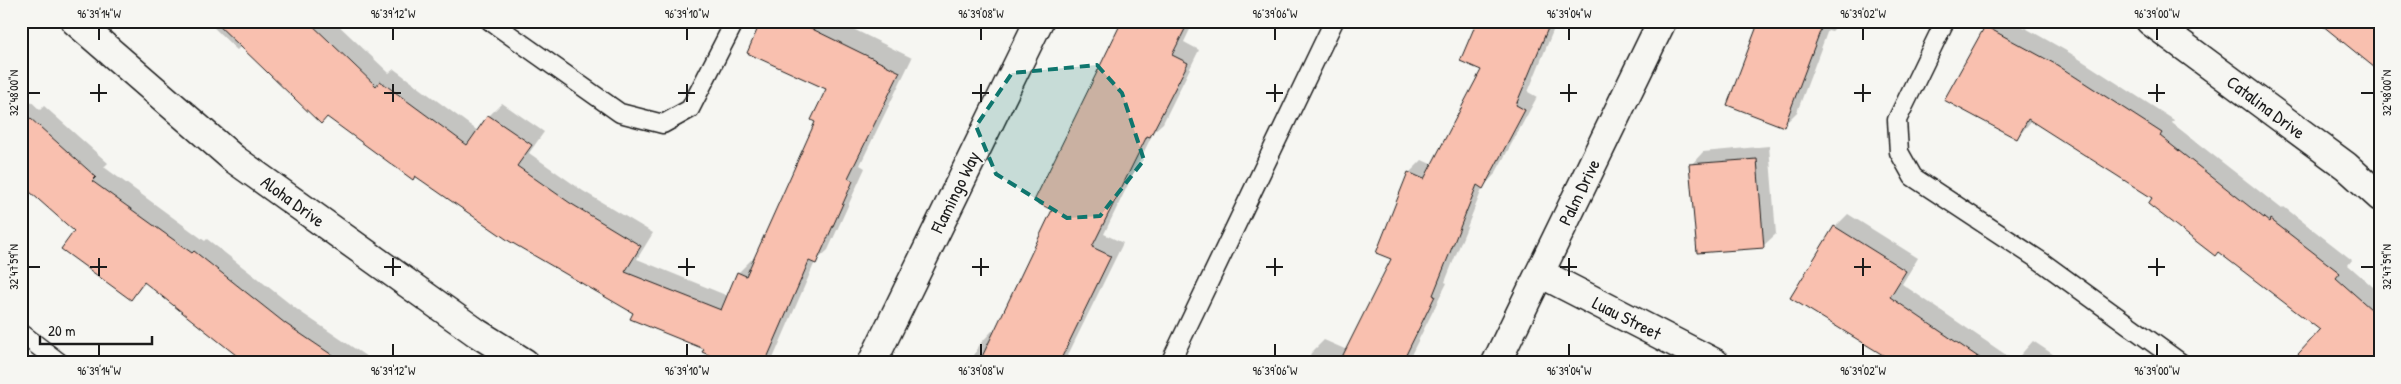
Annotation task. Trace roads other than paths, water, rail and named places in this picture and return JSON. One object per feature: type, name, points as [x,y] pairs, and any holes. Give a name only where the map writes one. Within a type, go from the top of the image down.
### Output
[{"type":"street","name":"Aloha Drive","points":[[75,21],[234,159],[477,333],[526,363]]},
{"type":"street","name":"Palm Drive","points":[[1496,363],[1662,21]]},
{"type":"street","name":"Catalina Drive","points":[[2150,21],[2346,166],[2380,198]]},
{"type":"street","name":"Flamingo Way","points":[[872,363],[1030,24]]},
{"type":"street","name":"Luau Street","points":[[1540,273],[1715,363]]},
{"type":"lane","points":[[490,21],[620,113],[663,124],[690,109],[735,21]]},
{"type":"lane","points":[[1170,363],[1334,21]]},
{"type":"lane","points":[[1945,21],[1897,120],[1899,152],[1913,177],[2042,262],[2181,363]]},
{"type":"lane","points":[[21,333],[60,363]]}]
